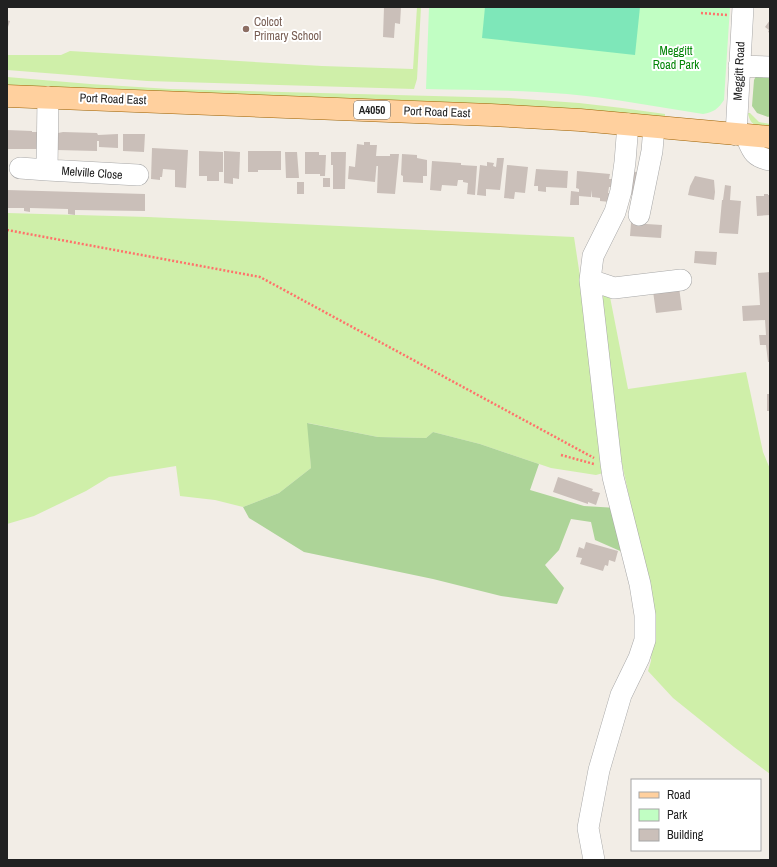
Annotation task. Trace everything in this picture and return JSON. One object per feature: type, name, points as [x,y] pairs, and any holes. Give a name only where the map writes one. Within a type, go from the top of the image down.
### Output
[{"type":"main road","name":"Port Road East","points":[[7,96],[48,96],[484,114],[628,124],[770,138]]},
{"type":"street","name":"Meggitt Road","points":[[741,135],[739,66],[743,11]]},
{"type":"street","points":[[739,66],[770,67]]},
{"type":"street","name":"Melville Close","points":[[48,96],[47,170],[130,171]]},
{"type":"street","points":[[594,860],[588,828],[599,770],[621,695],[639,658],[645,640],[645,615],[640,584],[612,466],[590,280],[593,256],[615,212],[621,191],[628,124]]},
{"type":"street","points":[[639,215],[652,151],[654,127]]},
{"type":"street","points":[[741,135],[752,151],[761,158],[770,160]]},
{"type":"street","points":[[20,168],[47,170]]},
{"type":"street","points":[[590,280],[614,288],[681,280]]},
{"type":"path","points":[[701,13],[743,11]]},
{"type":"path","points":[[7,230],[260,277],[604,464],[612,466]]},
{"type":"path","points":[[561,455],[605,468],[612,466]]},
{"type":"green space","points":[[417,7],[421,7],[417,79],[414,89],[147,81],[7,70],[7,55],[61,55],[70,51],[322,66],[413,69]]},
{"type":"green space","name":"Meggitt Road Park","points":[[429,7],[730,7],[724,100],[715,110],[703,114],[618,100],[567,94],[426,89]]},
{"type":"green space","points":[[485,7],[640,7],[635,55],[482,38]]},
{"type":"green space","points":[[770,73],[770,116],[768,117],[757,113],[752,106],[754,80],[756,76]]},
{"type":"green space","points":[[7,77],[170,89],[509,98],[622,108],[665,114],[665,119],[7,87]]},
{"type":"green space","points":[[748,113],[750,113],[759,122],[770,124],[770,130],[759,127],[753,123],[749,118]]},
{"type":"green space","points":[[7,213],[148,217],[574,237],[594,368],[603,473],[596,475],[551,468],[480,444],[433,432],[426,438],[378,437],[308,423],[311,468],[279,493],[243,507],[215,500],[180,496],[176,466],[109,477],[86,491],[34,516],[7,524]]},
{"type":"green space","points":[[600,291],[610,297],[628,389],[746,372],[763,452],[770,469],[770,774],[673,698],[648,671],[651,661],[652,642],[638,537],[615,432],[614,394]]},
{"type":"green space","points":[[307,423],[378,437],[426,438],[433,432],[480,444],[539,464],[530,490],[584,506],[617,508],[627,554],[595,540],[591,522],[571,519],[559,550],[545,565],[564,588],[557,604],[501,596],[433,579],[304,552],[249,518],[243,507],[279,493],[311,468]]},
{"type":"building","points":[[384,7],[401,7],[400,24],[395,23],[394,38],[383,37]]},
{"type":"building","points":[[7,20],[10,21],[7,30]]},
{"type":"building","points":[[770,20],[770,33],[765,27]]},
{"type":"building","points":[[7,130],[37,132],[37,149],[7,149]]},
{"type":"building","points":[[58,133],[97,133],[98,135],[118,134],[118,148],[99,147],[99,141],[97,141],[97,151],[57,150]]},
{"type":"building","points":[[123,134],[145,134],[144,152],[123,151]]},
{"type":"building","points":[[364,142],[370,142],[370,145],[377,145],[376,156],[390,156],[390,154],[399,154],[395,194],[377,193],[378,166],[376,166],[375,182],[348,179],[349,166],[355,167],[357,144],[364,145]]},
{"type":"building","points":[[152,148],[188,150],[186,188],[175,187],[175,170],[163,169],[160,180],[151,179]]},
{"type":"building","points":[[199,151],[223,152],[223,172],[219,172],[219,181],[207,181],[207,176],[199,176]]},
{"type":"building","points":[[224,151],[240,152],[239,179],[233,178],[233,184],[224,183]]},
{"type":"building","points":[[248,151],[281,151],[281,170],[258,170],[258,172],[248,172]]},
{"type":"building","points":[[285,152],[297,152],[299,178],[286,178]]},
{"type":"building","points":[[305,152],[319,152],[319,155],[326,155],[325,176],[320,176],[320,174],[305,174]]},
{"type":"building","points":[[331,152],[346,152],[345,189],[333,189],[333,165],[331,165]]},
{"type":"building","points":[[402,154],[417,155],[417,158],[427,160],[427,176],[423,176],[423,183],[403,182],[403,176],[401,175]]},
{"type":"building","points":[[497,158],[504,158],[500,190],[486,189],[486,196],[477,195],[480,165],[487,166],[487,162],[494,163],[493,166],[496,167]]},
{"type":"building","points":[[432,161],[461,163],[461,165],[477,166],[475,195],[467,194],[468,183],[463,182],[463,180],[458,180],[457,186],[442,185],[441,191],[430,190]]},
{"type":"building","points":[[507,165],[528,167],[525,193],[515,192],[514,199],[504,198]]},
{"type":"building","points":[[536,169],[568,171],[567,188],[546,187],[546,192],[538,191],[538,186],[534,186]]},
{"type":"building","points":[[577,171],[610,174],[609,179],[612,179],[611,187],[609,187],[608,193],[611,193],[610,202],[600,201],[600,198],[592,197],[592,190],[591,197],[579,196],[579,205],[570,205],[571,191],[579,192],[579,189],[576,188]]},
{"type":"building","points":[[631,171],[640,173],[636,196],[627,194]]},
{"type":"building","points":[[695,176],[714,180],[714,200],[688,195],[690,186]]},
{"type":"building","points":[[323,178],[330,178],[330,187],[323,187]]},
{"type":"building","points":[[297,182],[304,182],[304,194],[297,194]]},
{"type":"building","points":[[725,185],[731,186],[730,200],[741,201],[738,234],[719,233]]},
{"type":"building","points":[[7,190],[145,194],[145,211],[75,210],[75,215],[68,214],[68,209],[30,208],[30,212],[24,211],[24,208],[7,208]]},
{"type":"building","points":[[764,194],[770,195],[770,215],[757,216],[756,196],[764,196]]},
{"type":"building","points":[[631,223],[662,225],[661,238],[630,236]]},
{"type":"building","points":[[695,251],[717,252],[716,265],[694,263]]},
{"type":"building","points":[[770,272],[770,362],[768,362],[766,345],[760,345],[759,335],[766,335],[765,320],[743,321],[742,306],[760,305],[758,273]]},
{"type":"building","points":[[679,287],[682,310],[656,313],[653,291]]},
{"type":"building","points":[[767,394],[770,394],[770,411],[767,411]]},
{"type":"building","points":[[558,477],[593,489],[592,491],[600,493],[596,505],[588,502],[588,504],[553,492]]},
{"type":"building","points":[[586,542],[618,551],[615,562],[609,560],[608,566],[605,565],[603,571],[580,564],[582,558],[576,557],[579,547],[584,549]]},
{"type":"place","name":"Colcot Primary School","points":[[246,29]]}]
